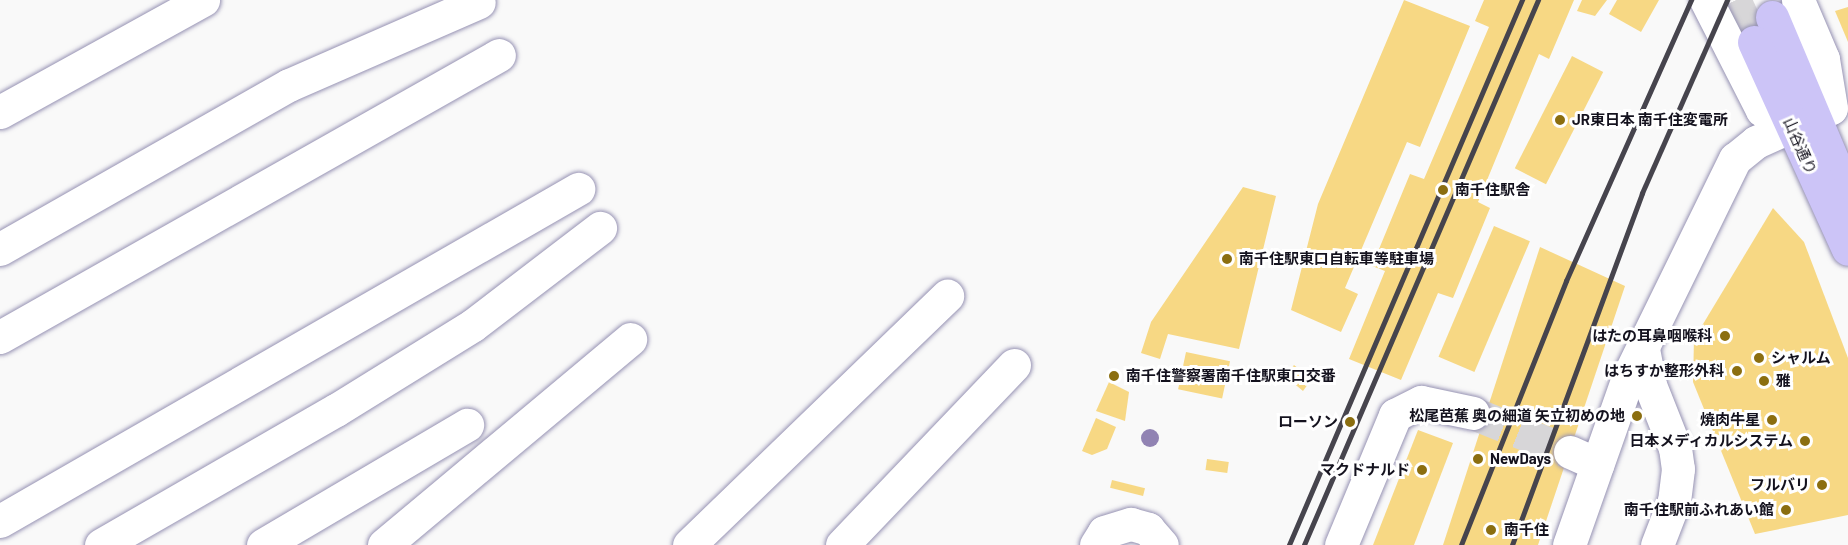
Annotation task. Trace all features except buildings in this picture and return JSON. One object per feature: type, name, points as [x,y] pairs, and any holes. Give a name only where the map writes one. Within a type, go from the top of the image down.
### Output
[{"type":"main road","name":"山谷通り","points":[[1774,20],[1803,120],[1848,249]]},
{"type":"main road","name":"山谷通り","points":[[1803,120],[1847,189]]},
{"type":"street","points":[[0,112],[203,0]]},
{"type":"street","points":[[1706,0],[1762,110],[1803,120]]},
{"type":"street","points":[[0,249],[289,85],[480,2]]},
{"type":"street","points":[[1569,545],[1583,458],[1643,349],[1735,159],[1756,142],[1831,108],[1836,55],[1774,20]]},
{"type":"street","points":[[0,337],[499,55]]},
{"type":"street","points":[[0,521],[578,189]]},
{"type":"street","points":[[101,545],[336,410],[473,325],[600,228]]},
{"type":"street","points":[[689,545],[947,296]]},
{"type":"street","points":[[384,545],[630,339]]},
{"type":"street","points":[[1643,349],[1650,385],[1675,448],[1678,469],[1674,501],[1658,545]]},
{"type":"street","points":[[842,545],[1014,365]]},
{"type":"street","points":[[1341,545],[1395,415],[1421,402],[1473,413]]},
{"type":"street","points":[[263,545],[467,425]]},
{"type":"street","points":[[1096,545],[1104,532],[1131,524],[1148,529],[1162,545]]},
{"type":"tunnel","points":[[1735,0],[1754,42]]},
{"type":"tunnel","points":[[1473,413],[1570,452]]},
{"type":"railway","points":[[1289,545],[1522,0]]},
{"type":"railway","points":[[1304,545],[1538,0]]},
{"type":"railway","points":[[1461,545],[1566,281],[1691,0]]},
{"type":"railway","points":[[1512,545],[1642,193],[1727,0]]},
{"type":"place","name":"JR東日本 南千住変電所","points":[[1560,120]]},
{"type":"place","name":"南千住駅舎","points":[[1443,190]]},
{"type":"place","name":"南千住駅東口自転車等駐車場","points":[[1227,259]]},
{"type":"place","name":"はたの耳鼻咽喉科","points":[[1725,336]]},
{"type":"place","name":"シャルム","points":[[1759,358]]},
{"type":"place","name":"はちすか整形外科","points":[[1737,371]]},
{"type":"place","name":"南千住警察署南千住駅東口交番","points":[[1114,376]]},
{"type":"place","name":"雅","points":[[1764,381]]},
{"type":"place","name":"松尾芭蕉 奥の細道 矢立初めの地","points":[[1637,416]]},
{"type":"place","name":"焼肉牛星","points":[[1772,420]]},
{"type":"place","name":"ローソン","points":[[1350,422]]},
{"type":"place","name":"日本メディカルシステム","points":[[1805,441]]},
{"type":"place","name":"NewDays","points":[[1478,459]]},
{"type":"place","name":"マクドナルド","points":[[1422,470]]},
{"type":"place","name":"フルバリ","points":[[1822,485]]},
{"type":"place","name":"南千住駅前ふれあい館","points":[[1786,510]]},
{"type":"place","name":"南千住","points":[[1491,530]]}]
